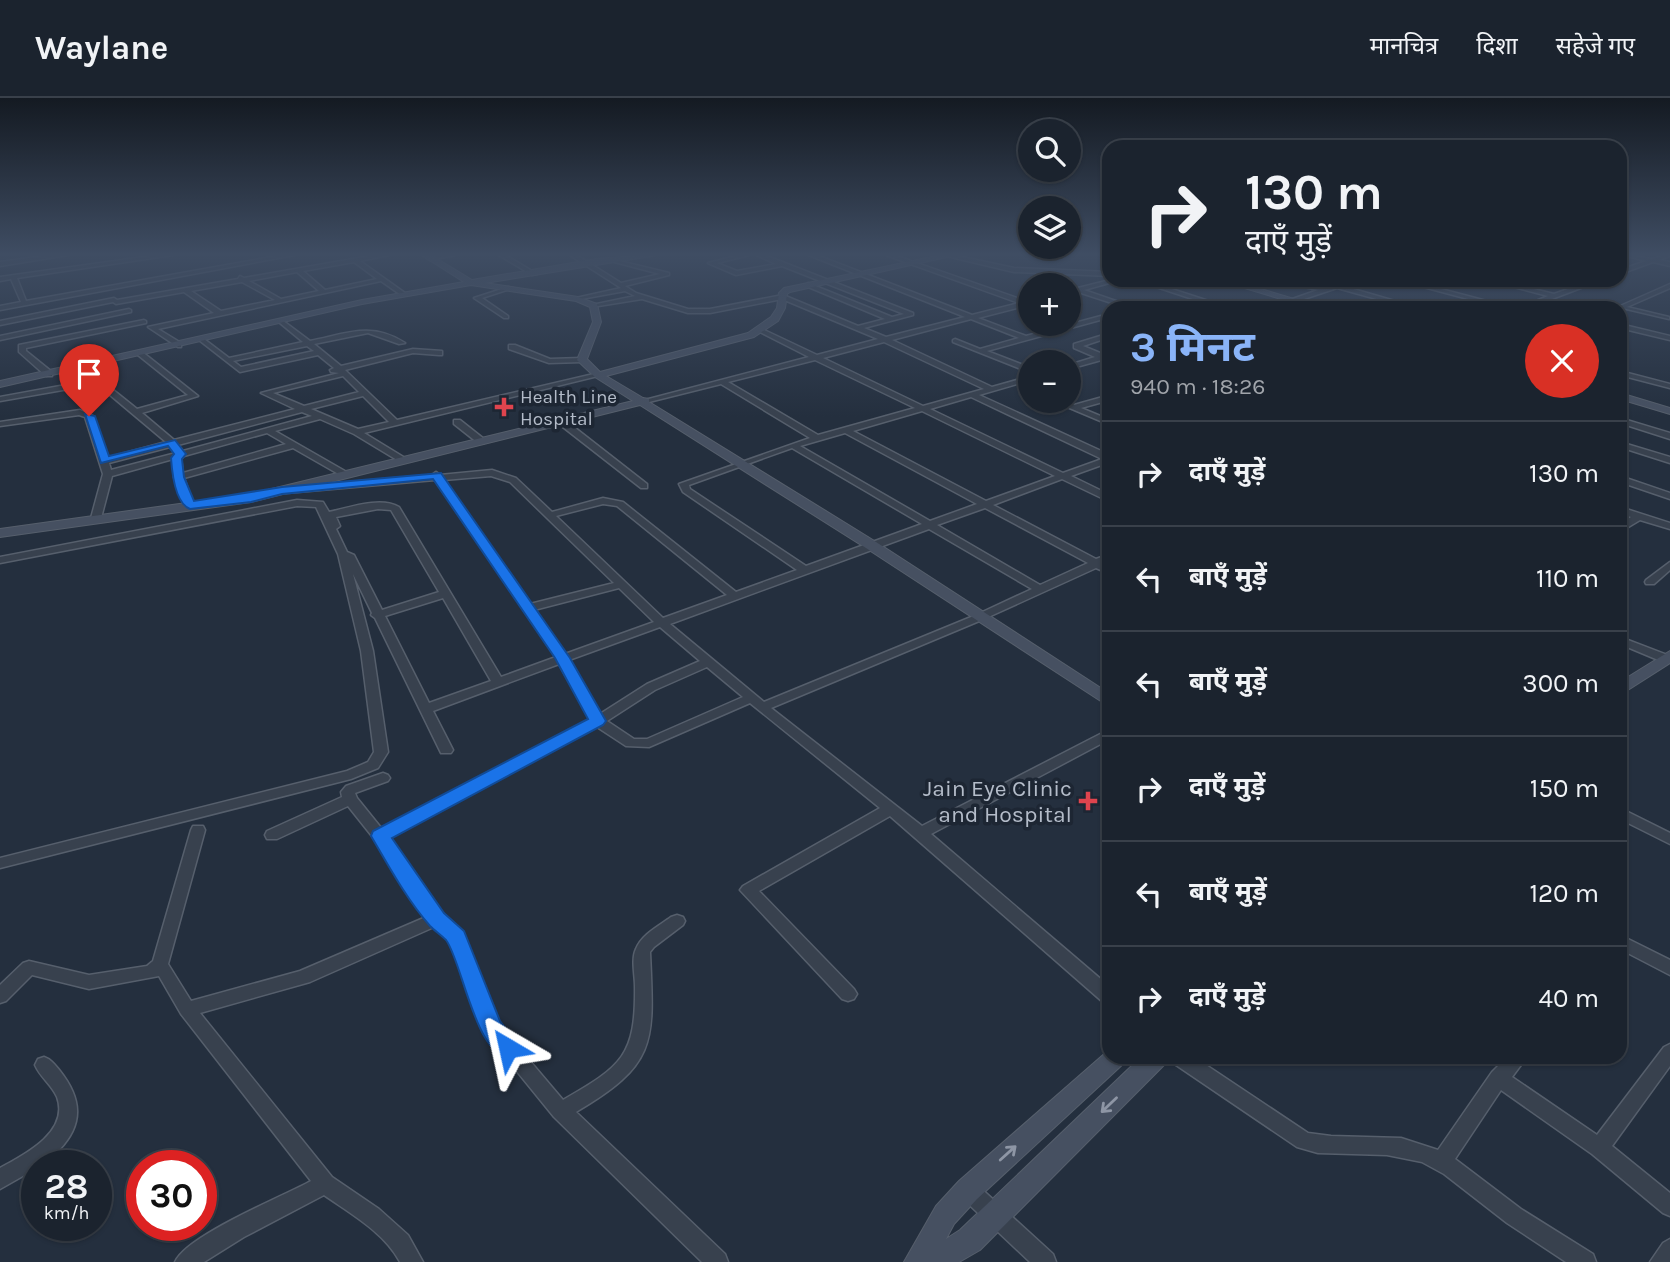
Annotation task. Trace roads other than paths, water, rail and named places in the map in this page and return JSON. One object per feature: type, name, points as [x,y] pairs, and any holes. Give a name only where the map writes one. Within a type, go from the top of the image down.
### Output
[{"type":"street","points":[[0,323],[77,308]]},
{"type":"street","points":[[125,308],[178,345]]},
{"type":"street","points":[[212,308],[219,313]]},
{"type":"street","points":[[152,328],[241,308]]},
{"type":"street","points":[[99,381],[0,398],[0,384],[341,308]]},
{"type":"street","points":[[493,308],[506,317]]},
{"type":"street","points":[[582,360],[597,322],[594,308]]},
{"type":"street","points":[[684,308],[697,312],[720,308]]},
{"type":"street","points":[[357,432],[733,341],[774,322],[779,308]]},
{"type":"street","points":[[808,308],[884,339],[989,388]]},
{"type":"street","points":[[865,308],[920,331]]},
{"type":"street","points":[[857,328],[911,314],[897,308]]},
{"type":"street","points":[[949,308],[1027,339]]},
{"type":"street","points":[[0,533],[251,498],[1009,308]]},
{"type":"street","points":[[1627,308],[1668,318]]},
{"type":"street","points":[[0,338],[129,311]]},
{"type":"street","points":[[980,351],[1102,318]]},
{"type":"street","points":[[1647,332],[1668,318]]},
{"type":"street","points":[[282,321],[309,342],[395,423]]},
{"type":"street","points":[[49,374],[23,352],[22,347],[144,322]]},
{"type":"street","points":[[1627,328],[1670,338]]},
{"type":"street","points":[[760,330],[1102,495]]},
{"type":"street","points":[[228,360],[372,331],[401,343]]},
{"type":"street","points":[[1102,338],[1077,346],[1102,355]]},
{"type":"street","points":[[202,340],[240,370],[320,352]]},
{"type":"street","points":[[955,341],[1018,366]]},
{"type":"street","points":[[512,347],[549,361],[582,360],[598,375],[645,401],[871,545],[1102,697]]},
{"type":"street","points":[[402,460],[357,432],[265,394],[413,351],[439,353]]},
{"type":"street","points":[[136,412],[194,396],[141,353]]},
{"type":"street","points":[[1081,363],[1102,357]]},
{"type":"street","points":[[82,367],[171,442],[181,454]]},
{"type":"street","points":[[255,389],[341,371]]},
{"type":"street","points":[[1627,375],[1670,386]]},
{"type":"street","points":[[804,570],[683,487],[690,480],[793,445],[1018,381]]},
{"type":"street","points":[[722,382],[817,438]]},
{"type":"street","points":[[1014,382],[1018,384]]},
{"type":"street","points":[[105,461],[364,393]]},
{"type":"street","points":[[971,394],[1102,455]]},
{"type":"street","points":[[1627,398],[1670,411]]},
{"type":"street","points":[[1081,406],[1102,399]]},
{"type":"street","points":[[1081,411],[1102,420]]},
{"type":"street","points":[[0,424],[86,413],[108,474],[96,518]]},
{"type":"street","points":[[108,474],[322,416]]},
{"type":"street","points":[[457,422],[481,441]]},
{"type":"street","points":[[562,422],[645,486]]},
{"type":"street","points":[[1627,423],[1670,436]]},
{"type":"street","points":[[269,430],[345,474]]},
{"type":"street","points":[[845,430],[1102,567]]},
{"type":"street","points":[[178,477],[294,445]]},
{"type":"street","points":[[793,445],[1041,590]]},
{"type":"street","points":[[1627,446],[1670,460]]},
{"type":"street","points":[[181,454],[177,458],[178,477],[190,506]]},
{"type":"street","points":[[425,709],[1102,462]]},
{"type":"street","points":[[282,490],[436,475],[492,473],[505,476],[550,515],[661,622],[762,707],[921,833],[1102,991]]},
{"type":"street","points":[[436,475],[562,658],[597,721],[631,743],[641,745],[751,698]]},
{"type":"street","points":[[1627,481],[1669,495]]},
{"type":"street","points":[[550,515],[603,501],[620,504],[734,595]]},
{"type":"street","points":[[0,560],[297,503],[320,504],[343,554],[367,651],[381,752],[373,765],[351,774],[0,863]]},
{"type":"street","points":[[446,750],[377,615],[330,515],[378,506],[394,507],[498,682]]},
{"type":"street","points":[[1627,512],[1670,526]]},
{"type":"street","points":[[1627,524],[1639,516]]},
{"type":"street","points":[[762,707],[980,617],[1102,561]]},
{"type":"street","points":[[1650,582],[1670,565]]},
{"type":"street","points":[[527,608],[622,584]]},
{"type":"street","points":[[377,615],[444,594]]},
{"type":"street","points":[[1627,643],[1668,658]]},
{"type":"street","points":[[1627,685],[1668,658]]},
{"type":"street","points":[[380,836],[597,721],[652,687],[708,662]]},
{"type":"street","points":[[921,833],[1102,737]]},
{"type":"street","points":[[383,778],[351,789],[348,792],[350,799],[380,836],[436,919],[456,937],[490,1026],[561,1111],[717,1262]]},
{"type":"street","points":[[272,835],[350,799]]},
{"type":"street","points":[[848,995],[748,890],[890,809]]},
{"type":"street","points":[[1627,817],[1670,839]]},
{"type":"street","points":[[0,996],[29,968],[89,982],[152,972],[160,964],[198,830]]},
{"type":"street","points":[[187,1009],[304,978],[436,919]]},
{"type":"street","points":[[561,1111],[607,1086],[636,1056],[642,1041],[642,951],[648,942],[677,921]]},
{"type":"street","points":[[1627,945],[1670,968]]},
{"type":"street","points":[[160,964],[187,1009],[325,1184],[372,1216],[401,1242],[412,1262]]},
{"type":"street","points":[[1599,1148],[1670,1052]]},
{"type":"street","points":[[918,1262],[945,1214],[1107,1064]]},
{"type":"street","points":[[918,1262],[947,1254],[970,1240],[1150,1064]]},
{"type":"street","points":[[1189,1064],[1304,1141],[1324,1147],[1391,1146],[1417,1150],[1441,1162],[1505,1210],[1585,1262]]},
{"type":"street","points":[[1441,1162],[1512,1064]]},
{"type":"street","points":[[0,1179],[44,1151],[63,1132],[68,1116],[67,1098],[44,1065]]},
{"type":"street","points":[[1499,1078],[1599,1148],[1670,1206]]},
{"type":"street","points":[[186,1262],[237,1228],[283,1209],[325,1184]]},
{"type":"street","points":[[968,1190],[1045,1262]]},
{"type":"street","points":[[1661,1262],[1670,1250]]},
{"type":"place","name":"Health Line Hospital","points":[[504,407]]},
{"type":"place","name":"Jain Eye Clinic and Hospital","points":[[1088,801]]}]
